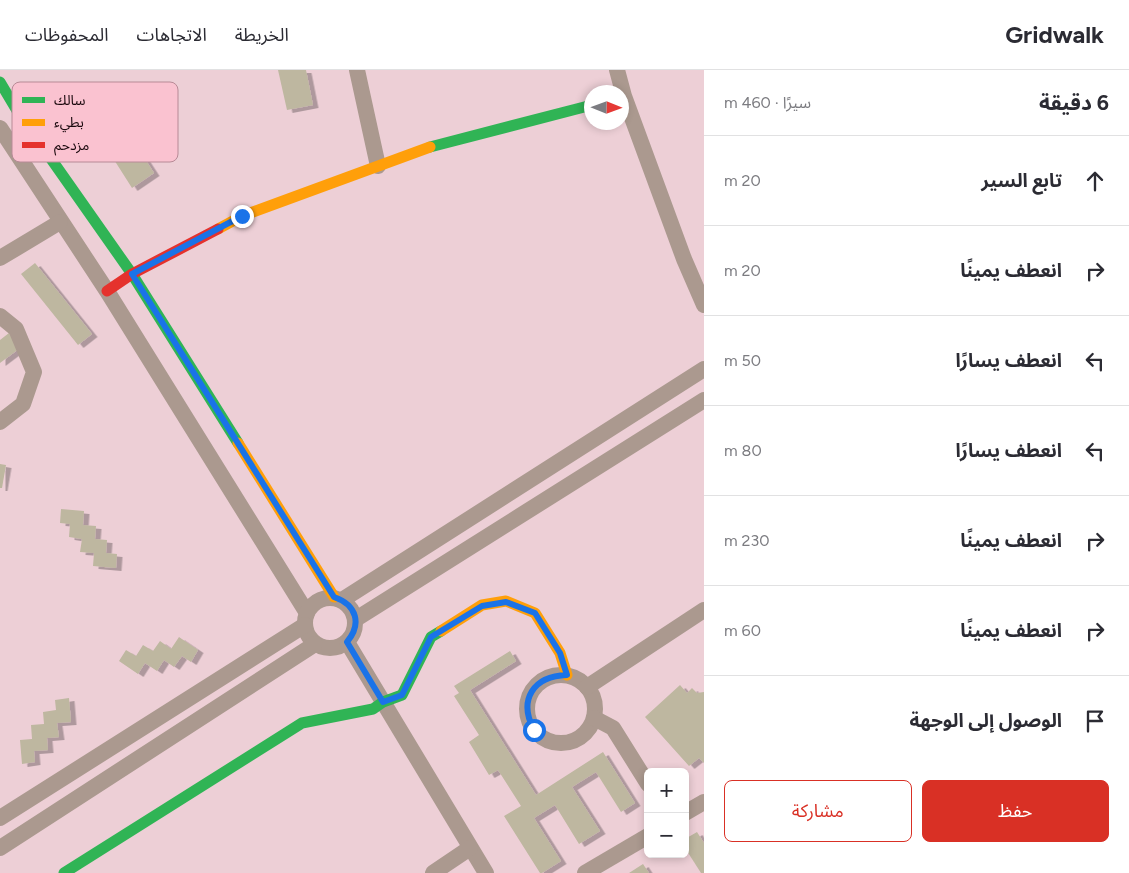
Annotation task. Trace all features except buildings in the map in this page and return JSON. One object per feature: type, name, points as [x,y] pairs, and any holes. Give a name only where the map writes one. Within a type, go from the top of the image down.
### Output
[{"type":"street","points":[[357,70],[378,166]]},
{"type":"street","points":[[617,70],[620,85]]},
{"type":"street","points":[[0,82],[12,102]]},
{"type":"street","points":[[106,291],[132,274],[242,216],[430,148],[584,107]]},
{"type":"street","points":[[629,113],[684,259],[704,305]]},
{"type":"street","points":[[0,128],[12,147]]},
{"type":"street","points":[[0,818],[306,619],[311,606],[318,601],[325,598],[338,599],[348,605],[356,619],[356,628],[347,642],[340,647],[331,649],[315,644],[309,638],[306,619],[106,291],[22,162]]},
{"type":"street","points":[[53,162],[132,274],[338,599]]},
{"type":"street","points":[[0,258],[60,222]]},
{"type":"street","points":[[0,316],[16,329],[34,372],[23,404],[0,422]]},
{"type":"street","points":[[338,599],[704,369]]},
{"type":"street","points":[[356,619],[704,400]]},
{"type":"street","points":[[64,873],[302,723],[372,709],[383,702],[402,695],[431,637],[482,606],[506,602],[535,613],[560,653],[567,675]]},
{"type":"street","points":[[587,687],[704,610]]},
{"type":"street","points":[[347,642],[486,873]]},
{"type":"street","points":[[0,848],[315,644]]},
{"type":"street","points":[[555,675],[567,675],[578,679],[593,696],[594,718],[590,728],[574,742],[552,743],[534,730],[528,720],[527,708],[529,697],[535,687],[544,679],[555,675]]},
{"type":"street","points":[[594,718],[613,728],[644,778]]},
{"type":"street","points":[[687,813],[704,802]]},
{"type":"street","points":[[585,873],[644,838]]},
{"type":"street","points":[[433,873],[470,848]]},
{"type":"traffic: fast","points":[[0,82],[12,102]]},
{"type":"traffic: fast","points":[[430,147],[584,107]]},
{"type":"traffic: fast","points":[[53,162],[132,274],[238,443]]},
{"type":"traffic: fast","points":[[64,873],[302,723],[373,709],[383,702],[402,695],[431,637],[441,631]]},
{"type":"traffic: slow","points":[[218,229],[242,216],[430,147]]},
{"type":"traffic: slow","points":[[238,443],[334,597]]},
{"type":"traffic: slow","points":[[441,631],[482,605],[506,601],[535,613],[560,653],[567,675]]},
{"type":"traffic: jam","points":[[107,291],[132,274],[218,229]]},
{"type":"route","points":[[242,216],[132,274],[334,597],[342,600],[353,612],[356,619],[356,628],[347,642],[383,702],[402,695],[431,637],[482,606],[506,602],[535,613],[560,653],[567,675],[555,675],[544,679],[535,687],[529,697],[527,708],[528,720],[534,730]]}]
